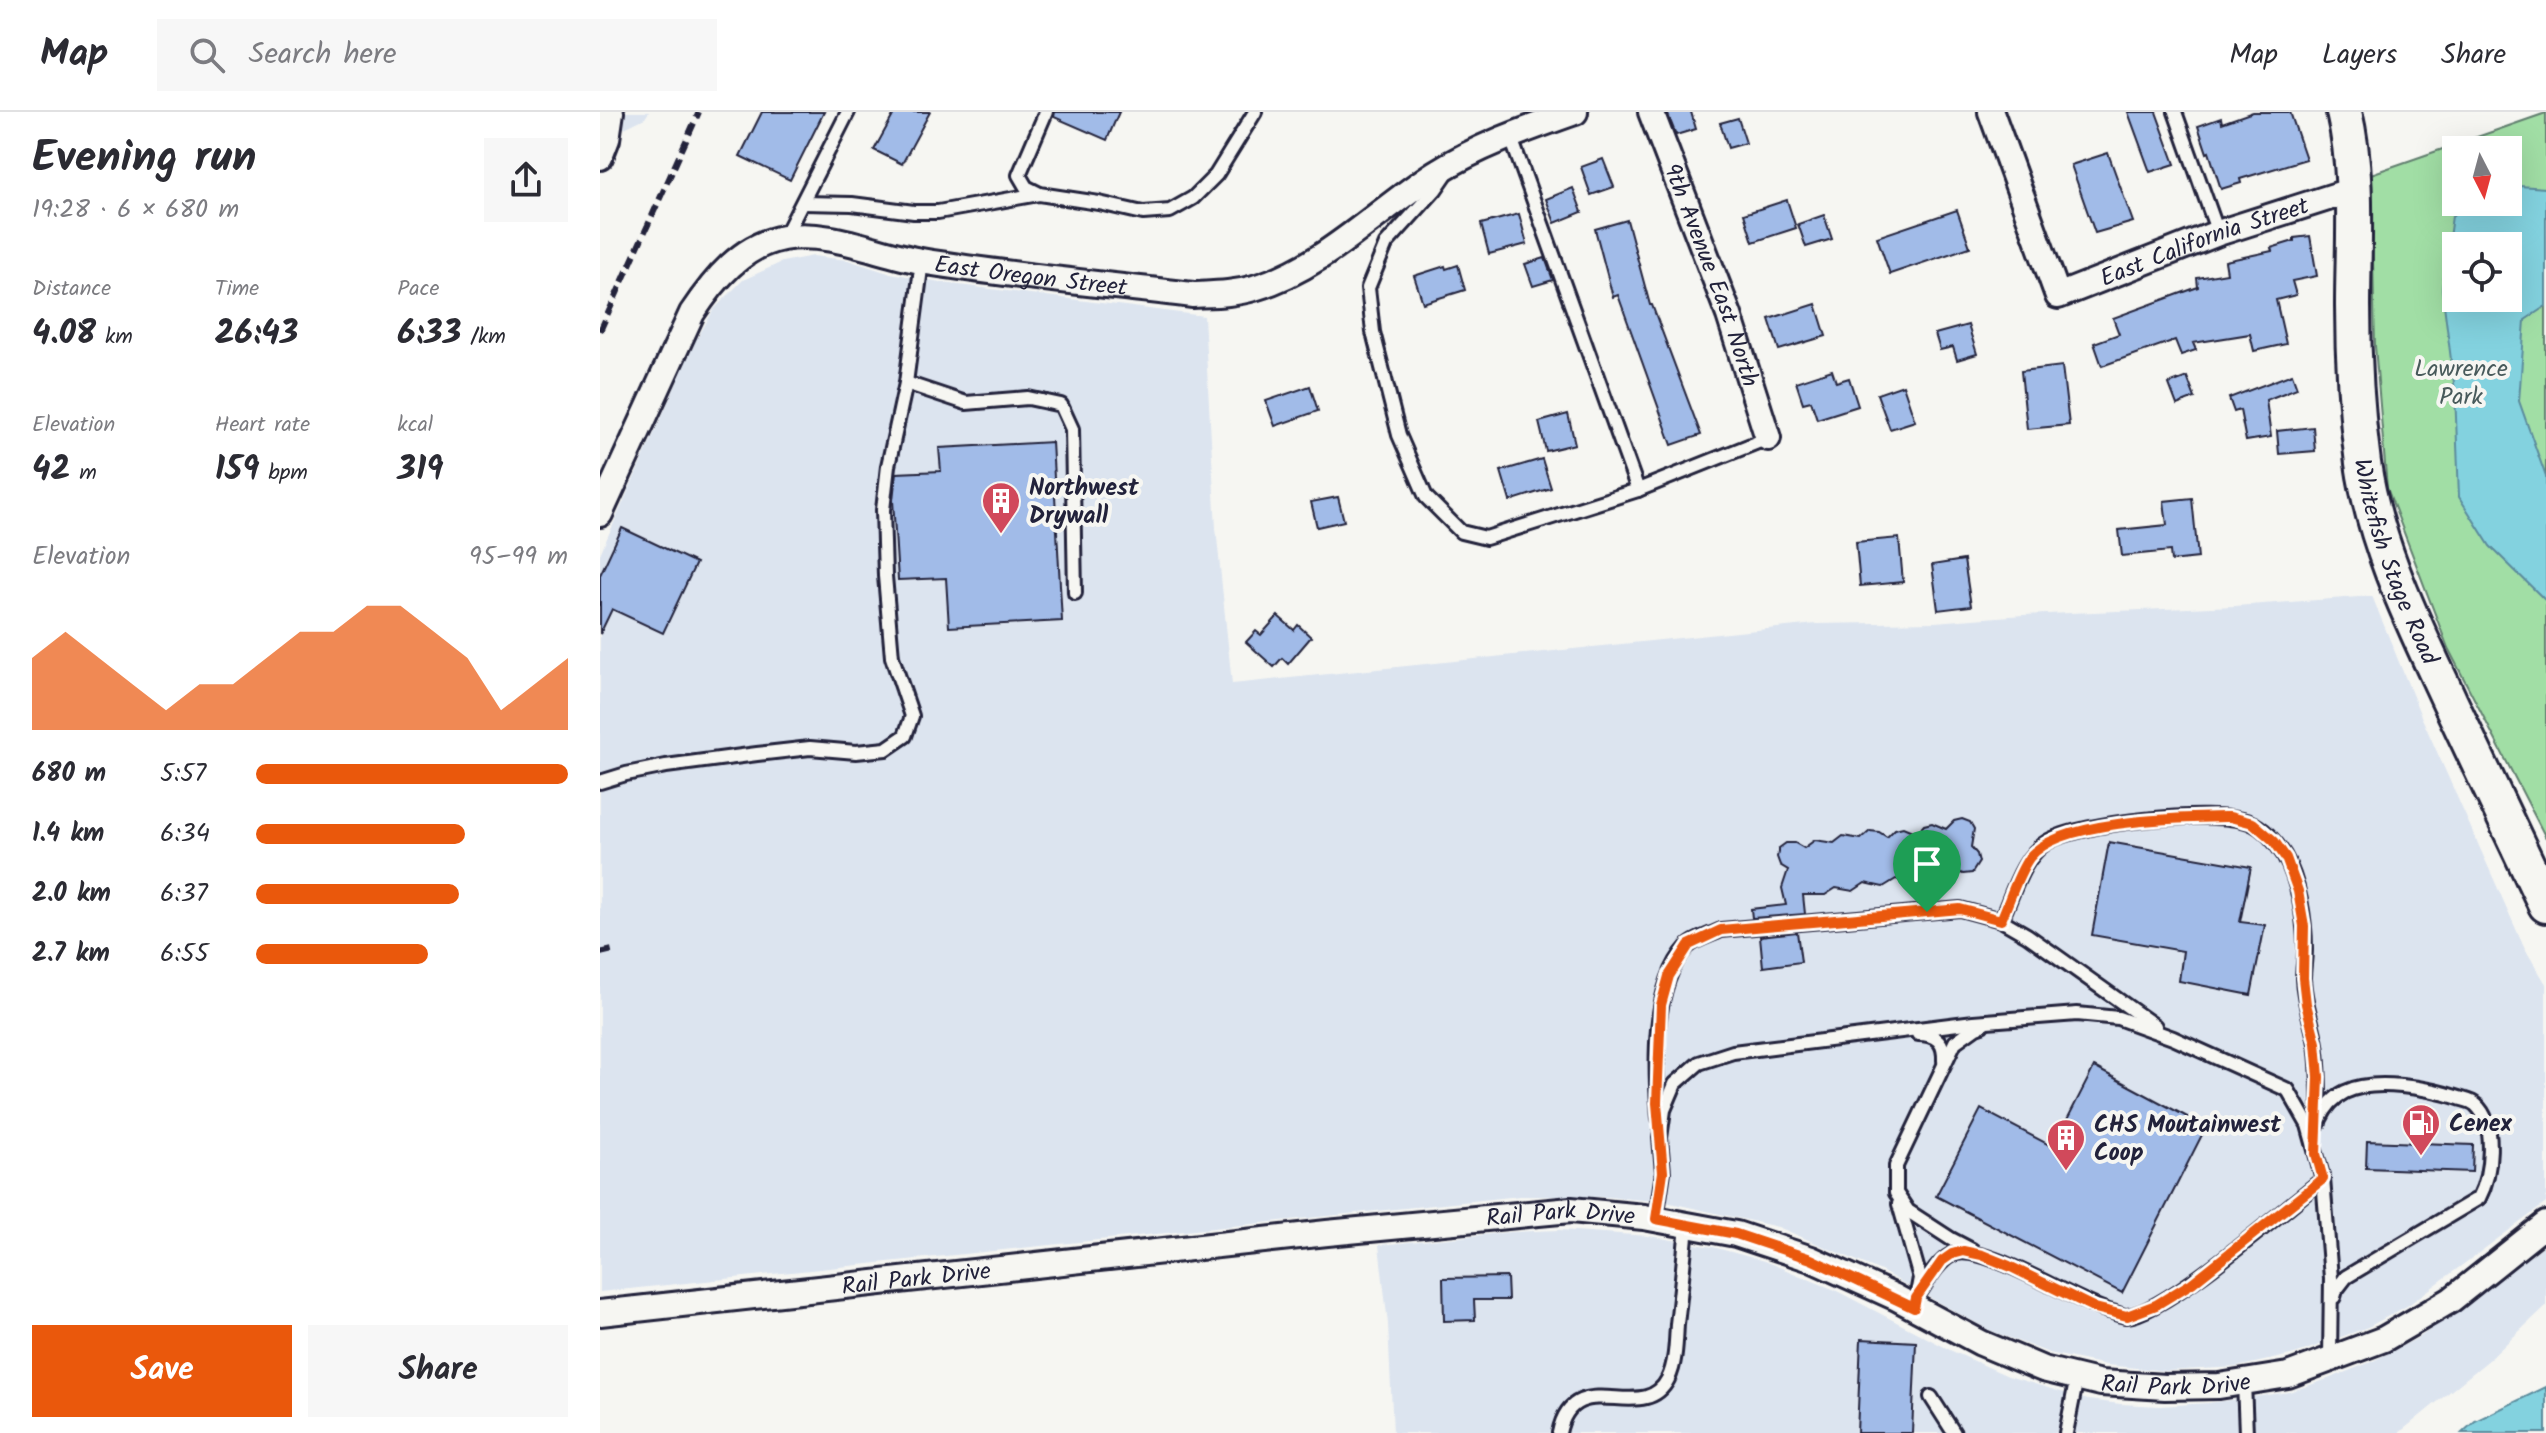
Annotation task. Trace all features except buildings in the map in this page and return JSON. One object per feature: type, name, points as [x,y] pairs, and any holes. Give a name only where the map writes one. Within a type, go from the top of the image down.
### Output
[{"type":"main road","name":"Whitefish Stage Road","points":[[2344,112],[2353,190],[2357,415],[2373,507],[2416,630],[2546,905]]},
{"type":"street","points":[[600,157],[607,139],[611,112]]},
{"type":"street","name":"East Oregon Street","points":[[600,514],[692,313],[710,286],[757,246],[784,238],[817,237],[922,261],[1193,295],[1224,294],[1254,288],[1310,263],[1397,199],[1454,163],[1510,135],[1575,112]]},
{"type":"street","name":"9th Avenue East North","points":[[1651,112],[1729,315],[1768,438]]},
{"type":"street","name":"East California Street","points":[[1991,112],[2058,296],[2218,233],[2353,190]]},
{"type":"street","name":"Rail Park Drive","points":[[600,1313],[1482,1217],[1571,1210],[1656,1219],[1736,1234],[1811,1259],[1915,1303],[1981,1343],[2043,1369],[2101,1383],[2219,1386],[2288,1375],[2384,1339],[2451,1300],[2546,1224]]},
{"type":"lane","points":[[784,238],[848,112]]},
{"type":"lane","points":[[1039,194],[1026,187],[1019,175],[1046,112]]},
{"type":"lane","points":[[803,203],[938,212],[1039,194],[1143,213],[1170,211],[1193,198],[1216,175],[1255,112]]},
{"type":"lane","points":[[2175,112],[2218,233]]},
{"type":"lane","points":[[1510,135],[1638,490]]},
{"type":"lane","points":[[1454,163],[1435,190],[1386,244],[1368,288],[1373,332],[1399,435],[1426,497],[1461,532],[1486,538],[1638,490],[1768,438]]},
{"type":"lane","points":[[600,782],[666,766],[757,754],[810,748],[856,752],[886,749],[905,736],[912,716],[892,657],[883,510],[888,466],[906,383],[922,261]]},
{"type":"lane","points":[[906,383],[966,403],[1028,398],[1061,405],[1072,429],[1075,593]]},
{"type":"lane","points":[[2001,920],[2029,858],[2045,843],[2065,835],[2118,824],[2185,818],[2230,817],[2253,823],[2274,841],[2286,858],[2298,891],[2304,926],[2306,1004],[2316,1043],[2319,1123],[2316,1154]]},
{"type":"lane","points":[[1656,1219],[1663,1172],[1657,1103],[1661,1005],[1669,976],[1689,945],[1721,930],[1960,909],[2001,920],[2027,935],[2155,1027],[2288,1090],[2308,1125],[2323,1179],[2331,1278],[2330,1359]]},
{"type":"lane","points":[[1660,1138],[1664,1110],[1675,1084],[1699,1063],[1733,1052],[2014,1017],[2077,1014],[2118,1018],[2197,1048]]},
{"type":"lane","points":[[1915,1303],[1920,1278],[1896,1193],[1896,1166],[1955,1042],[1976,1027],[2014,1017]]},
{"type":"lane","points":[[1875,1034],[1925,1034],[1934,1037],[1945,1049],[1944,1061]]},
{"type":"lane","points":[[2319,1123],[2326,1107],[2345,1092],[2364,1087],[2431,1089],[2475,1103],[2486,1119],[2489,1144],[2490,1165],[2479,1198],[2346,1277],[2336,1290],[2330,1312]]},
{"type":"lane","points":[[1896,1193],[1908,1211],[1927,1225],[1982,1255],[2095,1308],[2127,1316],[2156,1305],[2192,1283],[2323,1179]]},
{"type":"lane","points":[[1559,1433],[1563,1417],[1571,1405],[1585,1398],[1633,1399],[1653,1394],[1668,1381],[1674,1358],[1687,1225]]},
{"type":"lane","points":[[1915,1303],[1942,1261],[1963,1251],[1982,1255]]},
{"type":"lane","points":[[2066,1433],[2077,1377]]},
{"type":"lane","points":[[2244,1382],[2246,1433]]},
{"type":"lane","points":[[1931,1397],[1954,1433]]},
{"type":"shaded area","points":[[600,112],[649,112],[645,118],[600,140]]},
{"type":"shaded area","points":[[813,256],[848,260],[885,272],[951,284],[1204,316],[1216,528],[1232,684],[1816,624],[1935,622],[2372,596],[2421,716],[2524,947],[2546,984],[2546,1203],[2407,1306],[2368,1327],[2295,1354],[2237,1367],[2166,1371],[2106,1365],[2049,1353],[1989,1330],[1881,1271],[1778,1227],[1666,1202],[1608,1197],[1520,1196],[600,1292],[600,554],[695,342],[714,309],[743,280],[782,262]]},
{"type":"shaded area","points":[[1560,1230],[1649,1236],[1713,1247],[1764,1261],[1835,1290],[1952,1351],[2008,1376],[2088,1400],[2121,1404],[2160,1406],[2209,1403],[2289,1392],[2328,1379],[2420,1337],[2546,1244],[2546,1306],[2490,1359],[2399,1433],[1393,1433],[1388,1324],[1379,1245]]},
{"type":"green space","name":"Lawrence Park","points":[[2546,113],[2546,838],[2448,648],[2387,488],[2375,346],[2371,174],[2442,149],[2442,216],[2522,216],[2522,136],[2480,136]]},
{"type":"water","points":[[2522,186],[2546,188],[2546,306],[2525,320],[2519,401],[2546,477],[2546,601],[2490,546],[2459,497],[2455,391],[2445,312],[2522,312],[2522,232],[2450,232],[2452,216],[2522,216]]},
{"type":"water","points":[[2546,1387],[2546,1433],[2462,1433],[2475,1421]]},
{"type":"railway","points":[[600,331],[699,112]]},
{"type":"railway","points":[[600,953],[617,949]]},
{"type":"place","name":"Northwest Drywall","points":[[1001,535]]},
{"type":"place","name":"Cenex","points":[[2421,1157]]},
{"type":"place","name":"CHS Moutainwest Coop","points":[[2066,1172]]},
{"type":"route","points":[[2230,817],[2253,823],[2274,841],[2286,858],[2298,891],[2304,926],[2303,978],[2316,1043],[2319,1077],[2316,1154],[2323,1179],[2192,1283],[2156,1305],[2127,1316],[2095,1308],[2009,1266],[1963,1251],[1942,1261],[1916,1298],[1914,1308],[1811,1259],[1736,1234],[1656,1219],[1663,1172],[1657,1103],[1661,1005],[1669,976],[1689,945],[1721,930],[1927,912],[1960,909],[2001,920],[2029,858],[2045,843],[2065,835],[2118,824],[2185,818],[2230,817]]}]
